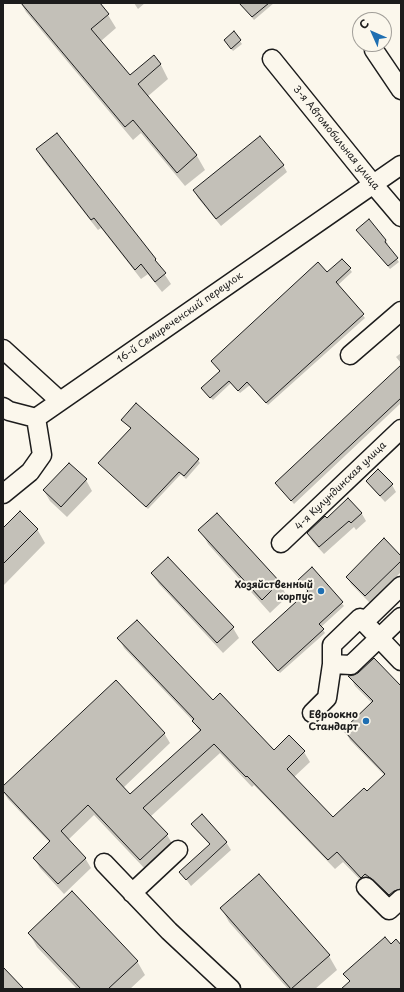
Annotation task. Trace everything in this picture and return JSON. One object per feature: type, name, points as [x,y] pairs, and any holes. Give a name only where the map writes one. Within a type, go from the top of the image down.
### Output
[{"type":"street","points":[[375,52],[401,90]]},
{"type":"street","name":"3-я Автомобильная улица","points":[[272,59],[401,217]]},
{"type":"street","name":"16-й Семиреченский переулок","points":[[36,418],[401,165]]},
{"type":"street","points":[[350,356],[401,311]]},
{"type":"street","points":[[3,349],[60,401]]},
{"type":"street","points":[[3,407],[9,411],[36,418],[42,454],[30,472],[3,494]]},
{"type":"street","name":"4-я Кулундинская улица","points":[[281,543],[401,429]]},
{"type":"street","points":[[364,622],[397,599]]},
{"type":"street","points":[[332,664],[351,664],[401,616]]},
{"type":"street","points":[[312,712],[327,698],[332,664],[332,645],[360,618],[401,661]]},
{"type":"street","points":[[132,893],[178,850]]},
{"type":"street","points":[[104,863],[169,932],[231,989]]},
{"type":"street","points":[[366,887],[389,910],[401,899]]},
{"type":"building","points":[[21,3],[100,3],[109,14],[91,29],[130,75],[154,55],[161,64],[138,84],[197,155],[177,173],[133,120],[125,127]]},
{"type":"building","points":[[239,3],[269,3],[252,17]]},
{"type":"building","points":[[234,31],[241,40],[231,49],[224,40]]},
{"type":"building","points":[[57,133],[166,273],[155,282],[141,264],[135,270],[94,218],[91,220],[36,149]]},
{"type":"building","points":[[260,136],[284,165],[216,219],[193,190]]},
{"type":"building","points":[[369,219],[398,258],[388,266],[356,230]]},
{"type":"building","points":[[342,259],[351,268],[336,282],[364,314],[266,403],[247,382],[238,391],[229,381],[210,398],[201,388],[220,371],[211,361],[318,262],[327,272]]},
{"type":"building","points":[[401,365],[401,398],[291,501],[275,483]]},
{"type":"building","points":[[136,403],[199,459],[184,476],[179,472],[146,507],[98,463],[131,428],[121,420]]},
{"type":"building","points":[[69,463],[87,479],[61,507],[43,490]]},
{"type":"building","points":[[378,469],[393,484],[380,496],[366,481]]},
{"type":"building","points":[[348,498],[362,513],[351,523],[349,521],[319,547],[307,533],[325,516],[327,518]]},
{"type":"building","points":[[20,511],[38,529],[3,564],[3,528]]},
{"type":"building","points":[[217,513],[280,582],[262,600],[198,530]]},
{"type":"building","points":[[384,538],[401,556],[401,561],[365,596],[346,577]]},
{"type":"building","points":[[168,557],[234,627],[217,643],[151,573]]},
{"type":"building","points":[[312,567],[343,602],[319,624],[324,629],[278,671],[252,642],[308,591],[298,580]]},
{"type":"building","points":[[137,620],[213,700],[220,693],[274,750],[289,735],[305,751],[287,769],[333,817],[364,788],[367,791],[385,774],[343,730],[373,701],[348,676],[358,673],[374,658],[401,686],[401,889],[394,891],[389,895],[365,874],[361,878],[337,852],[328,860],[214,744],[143,808],[168,834],[140,860],[88,805],[61,831],[86,858],[58,884],[33,858],[50,841],[3,791],[3,786],[116,680],[165,733],[116,779],[130,794],[201,730],[192,721],[194,719],[117,638]]},
{"type":"building","points":[[202,814],[227,842],[186,880],[179,872],[210,844],[191,824]]},
{"type":"building","points":[[259,874],[330,955],[291,989],[220,908]]},
{"type":"building","points":[[72,891],[138,961],[108,989],[81,989],[28,933]]},
{"type":"building","points":[[385,937],[391,944],[396,939],[401,945],[401,989],[341,989],[350,981],[343,974]]},
{"type":"building","points":[[3,967],[24,989],[3,989]]},
{"type":"place","name":"Хозяйственный корпус","points":[[321,591]]},
{"type":"place","name":"Евроокно Стандарт","points":[[366,721]]}]
